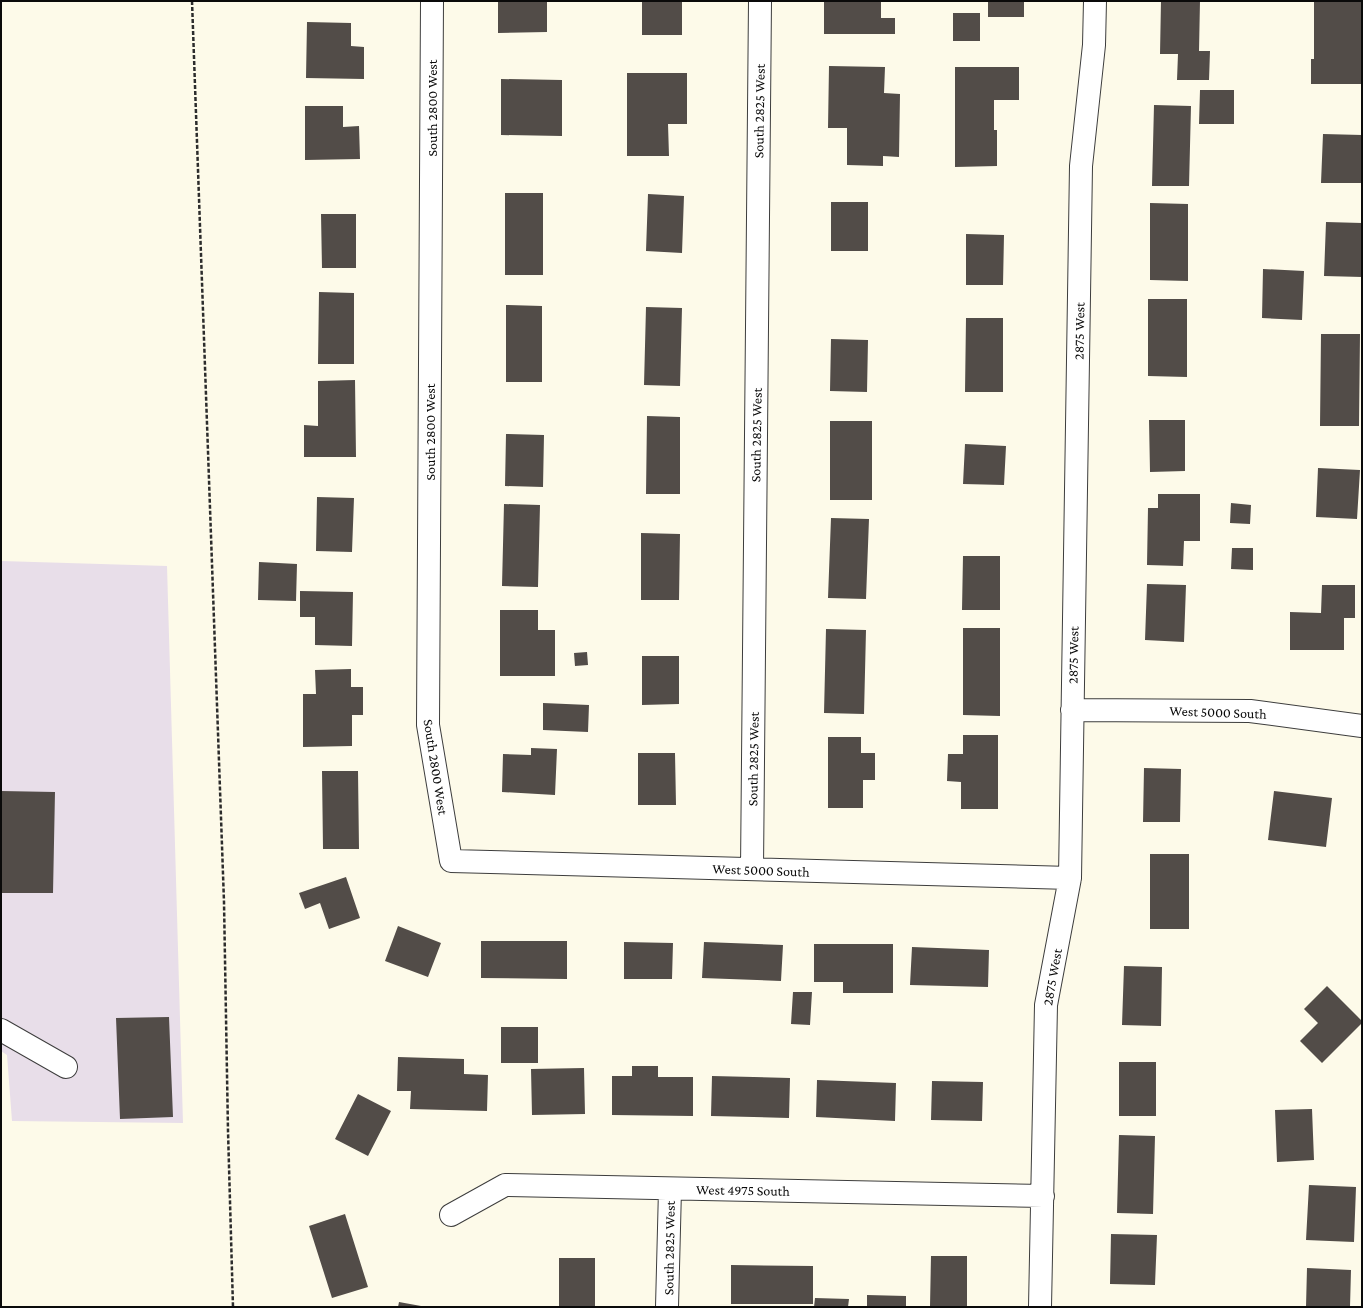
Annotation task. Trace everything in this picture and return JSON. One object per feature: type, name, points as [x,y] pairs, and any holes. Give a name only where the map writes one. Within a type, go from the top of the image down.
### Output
[{"type":"street","name":"South 2800 West","points":[[432,1],[428,726],[452,861]]},
{"type":"street","name":"South 2825 West","points":[[752,870],[760,1]]},
{"type":"street","name":"2875 West","points":[[1040,1307],[1046,1005],[1070,878],[1081,166],[1094,45],[1095,1]]},
{"type":"street","name":"West 5000 South","points":[[1072,710],[1250,711],[1362,726]]},
{"type":"street","name":"West 5000 South","points":[[452,861],[1070,878]]},
{"type":"street","points":[[1,1030],[66,1067]]},
{"type":"street","name":"West 4975 South","points":[[451,1215],[505,1185],[1043,1196]]},
{"type":"street","name":"South 2825 West","points":[[667,1307],[670,1189]]},
{"type":"path","points":[[192,1],[224,902],[227,1123],[233,1307]]},
{"type":"shaded area","points":[[1,561],[167,566],[183,1123],[12,1121],[7,1055],[1,1051]]},
{"type":"building","points":[[498,1],[547,1],[547,32],[498,33]]},
{"type":"building","points":[[642,1],[682,1],[682,35],[642,35]]},
{"type":"building","points":[[824,1],[881,1],[881,18],[895,18],[895,34],[824,34]]},
{"type":"building","points":[[988,1],[1024,1],[1024,17],[988,17]]},
{"type":"building","points":[[1161,1],[1200,1],[1199,51],[1210,51],[1209,80],[1177,80],[1178,54],[1160,54]]},
{"type":"building","points":[[1314,1],[1362,1],[1362,84],[1311,84],[1311,59],[1314,59]]},
{"type":"building","points":[[953,13],[980,13],[980,41],[953,41]]},
{"type":"building","points":[[307,22],[351,23],[351,46],[364,47],[364,79],[306,78]]},
{"type":"building","points":[[829,66],[885,67],[884,93],[900,94],[899,157],[883,156],[883,166],[847,165],[847,128],[828,128]]},
{"type":"building","points":[[955,67],[1019,67],[1019,100],[994,100],[994,130],[997,130],[997,166],[955,167]]},
{"type":"building","points":[[627,73],[687,73],[687,124],[668,124],[669,156],[627,156]]},
{"type":"building","points":[[501,79],[562,80],[562,136],[501,135]]},
{"type":"building","points":[[1200,90],[1234,90],[1234,124],[1199,124]]},
{"type":"building","points":[[1154,105],[1191,106],[1189,186],[1152,186]]},
{"type":"building","points":[[305,106],[343,106],[343,127],[359,126],[360,159],[305,160]]},
{"type":"building","points":[[1323,134],[1362,135],[1362,183],[1321,183]]},
{"type":"building","points":[[505,193],[543,193],[543,275],[505,275]]},
{"type":"building","points":[[648,194],[684,196],[682,253],[646,251]]},
{"type":"building","points":[[831,202],[868,202],[868,251],[831,251]]},
{"type":"building","points":[[1150,203],[1188,204],[1188,281],[1150,280]]},
{"type":"building","points":[[321,214],[356,214],[356,268],[322,268]]},
{"type":"building","points":[[1326,222],[1362,223],[1362,277],[1324,276]]},
{"type":"building","points":[[966,234],[1004,235],[1003,285],[966,285]]},
{"type":"building","points":[[1263,269],[1304,271],[1302,320],[1262,318]]},
{"type":"building","points":[[319,292],[354,293],[354,364],[318,364]]},
{"type":"building","points":[[1148,299],[1187,299],[1187,377],[1148,376]]},
{"type":"building","points":[[506,305],[542,306],[542,382],[506,382]]},
{"type":"building","points":[[646,307],[682,308],[680,386],[644,385]]},
{"type":"building","points":[[966,318],[1003,318],[1003,392],[965,392]]},
{"type":"building","points":[[1321,334],[1360,334],[1359,426],[1320,426]]},
{"type":"building","points":[[831,339],[868,340],[867,392],[830,391]]},
{"type":"building","points":[[355,380],[356,457],[304,457],[304,425],[318,426],[318,381]]},
{"type":"building","points":[[647,416],[680,417],[680,494],[646,494]]},
{"type":"building","points":[[1149,420],[1185,420],[1185,471],[1150,472]]},
{"type":"building","points":[[830,421],[872,421],[872,500],[830,500]]},
{"type":"building","points":[[506,434],[544,435],[543,487],[505,486]]},
{"type":"building","points":[[965,444],[1006,446],[1004,485],[963,484]]},
{"type":"building","points":[[1318,468],[1360,470],[1357,519],[1316,517]]},
{"type":"building","points":[[1158,494],[1200,494],[1200,541],[1184,541],[1183,566],[1147,565],[1148,508],[1158,508]]},
{"type":"building","points":[[317,497],[354,498],[352,552],[316,551]]},
{"type":"building","points":[[1231,503],[1251,505],[1250,524],[1230,523]]},
{"type":"building","points":[[504,504],[540,505],[538,587],[502,586]]},
{"type":"building","points":[[831,518],[869,519],[866,599],[828,598]]},
{"type":"building","points":[[641,533],[680,534],[679,600],[641,600]]},
{"type":"building","points":[[1232,548],[1253,548],[1253,570],[1231,569]]},
{"type":"building","points":[[963,556],[1000,556],[1000,610],[962,610]]},
{"type":"building","points":[[259,562],[297,564],[296,601],[258,600]]},
{"type":"building","points":[[1147,584],[1186,585],[1184,642],[1145,640]]},
{"type":"building","points":[[1322,585],[1355,585],[1355,618],[1344,618],[1344,650],[1290,650],[1290,612],[1321,613]]},
{"type":"building","points":[[300,591],[353,592],[352,646],[315,645],[315,617],[300,617]]},
{"type":"building","points":[[500,610],[538,610],[538,630],[555,630],[555,676],[500,676]]},
{"type":"building","points":[[963,628],[1000,628],[1000,716],[963,715]]},
{"type":"building","points":[[826,629],[866,630],[864,714],[824,713]]},
{"type":"building","points":[[587,652],[588,665],[575,666],[574,653]]},
{"type":"building","points":[[642,656],[679,656],[679,704],[642,705]]},
{"type":"building","points":[[351,669],[351,687],[363,687],[363,715],[352,715],[352,746],[303,747],[303,694],[316,694],[315,670]]},
{"type":"building","points":[[543,703],[589,705],[588,732],[543,730]]},
{"type":"building","points":[[963,735],[998,735],[998,809],[961,809],[961,782],[947,781],[948,754],[963,754]]},
{"type":"building","points":[[828,737],[861,737],[861,753],[875,753],[875,780],[863,780],[863,808],[828,808]]},
{"type":"building","points":[[531,748],[557,749],[555,795],[502,792],[503,754],[531,755]]},
{"type":"building","points":[[638,753],[675,753],[676,805],[638,805]]},
{"type":"building","points":[[1144,768],[1181,769],[1180,822],[1143,822]]},
{"type":"building","points":[[322,771],[358,771],[359,849],[323,849]]},
{"type":"building","points":[[1,791],[55,792],[53,893],[1,893]]},
{"type":"building","points":[[1274,791],[1332,798],[1326,847],[1268,840]]},
{"type":"building","points":[[1150,854],[1189,854],[1189,929],[1150,929]]},
{"type":"building","points":[[346,877],[360,918],[329,929],[320,903],[305,909],[299,893]]},
{"type":"building","points":[[398,926],[441,943],[428,977],[385,961]]},
{"type":"building","points":[[481,941],[567,941],[567,979],[481,978]]},
{"type":"building","points":[[624,942],[673,943],[672,979],[624,979]]},
{"type":"building","points":[[704,942],[783,945],[781,981],[702,978]]},
{"type":"building","points":[[814,944],[893,944],[893,993],[843,993],[843,982],[814,982]]},
{"type":"building","points":[[912,947],[989,950],[988,987],[910,985]]},
{"type":"building","points":[[1124,966],[1162,967],[1161,1026],[1122,1025]]},
{"type":"building","points":[[1327,986],[1362,1021],[1362,1023],[1322,1063],[1300,1041],[1318,1023],[1304,1009]]},
{"type":"building","points":[[793,992],[812,992],[810,1025],[791,1024]]},
{"type":"building","points":[[169,1017],[173,1117],[120,1119],[116,1018]]},
{"type":"building","points":[[501,1027],[538,1027],[538,1063],[501,1063]]},
{"type":"building","points":[[398,1057],[464,1059],[464,1074],[488,1075],[487,1111],[410,1109],[411,1091],[397,1091]]},
{"type":"building","points":[[1119,1062],[1156,1062],[1156,1116],[1119,1116]]},
{"type":"building","points":[[632,1066],[658,1066],[658,1077],[693,1077],[693,1116],[612,1115],[612,1076],[632,1076]]},
{"type":"building","points":[[584,1068],[585,1114],[532,1115],[531,1069]]},
{"type":"building","points":[[712,1076],[790,1078],[789,1118],[711,1116]]},
{"type":"building","points":[[817,1080],[896,1083],[895,1121],[816,1117]]},
{"type":"building","points":[[932,1081],[983,1082],[982,1121],[931,1120]]},
{"type":"building","points":[[358,1094],[391,1111],[368,1156],[335,1139]]},
{"type":"building","points":[[1312,1109],[1314,1160],[1277,1162],[1275,1110]]},
{"type":"building","points":[[1119,1135],[1155,1136],[1153,1214],[1117,1213]]},
{"type":"building","points":[[1309,1185],[1356,1187],[1354,1242],[1306,1240]]},
{"type":"building","points":[[345,1214],[368,1287],[332,1298],[309,1226]]},
{"type":"building","points":[[1111,1234],[1157,1235],[1155,1285],[1110,1284]]},
{"type":"building","points":[[931,1256],[967,1256],[967,1307],[930,1307]]},
{"type":"building","points":[[559,1258],[595,1258],[595,1307],[559,1307]]},
{"type":"building","points":[[731,1265],[813,1266],[813,1304],[731,1304]]},
{"type":"building","points":[[1307,1268],[1351,1270],[1350,1307],[1306,1307]]},
{"type":"building","points":[[867,1295],[906,1296],[906,1307],[867,1307]]},
{"type":"building","points":[[815,1298],[849,1299],[848,1307],[814,1307]]},
{"type":"building","points":[[399,1302],[421,1306],[421,1307],[398,1307]]}]
